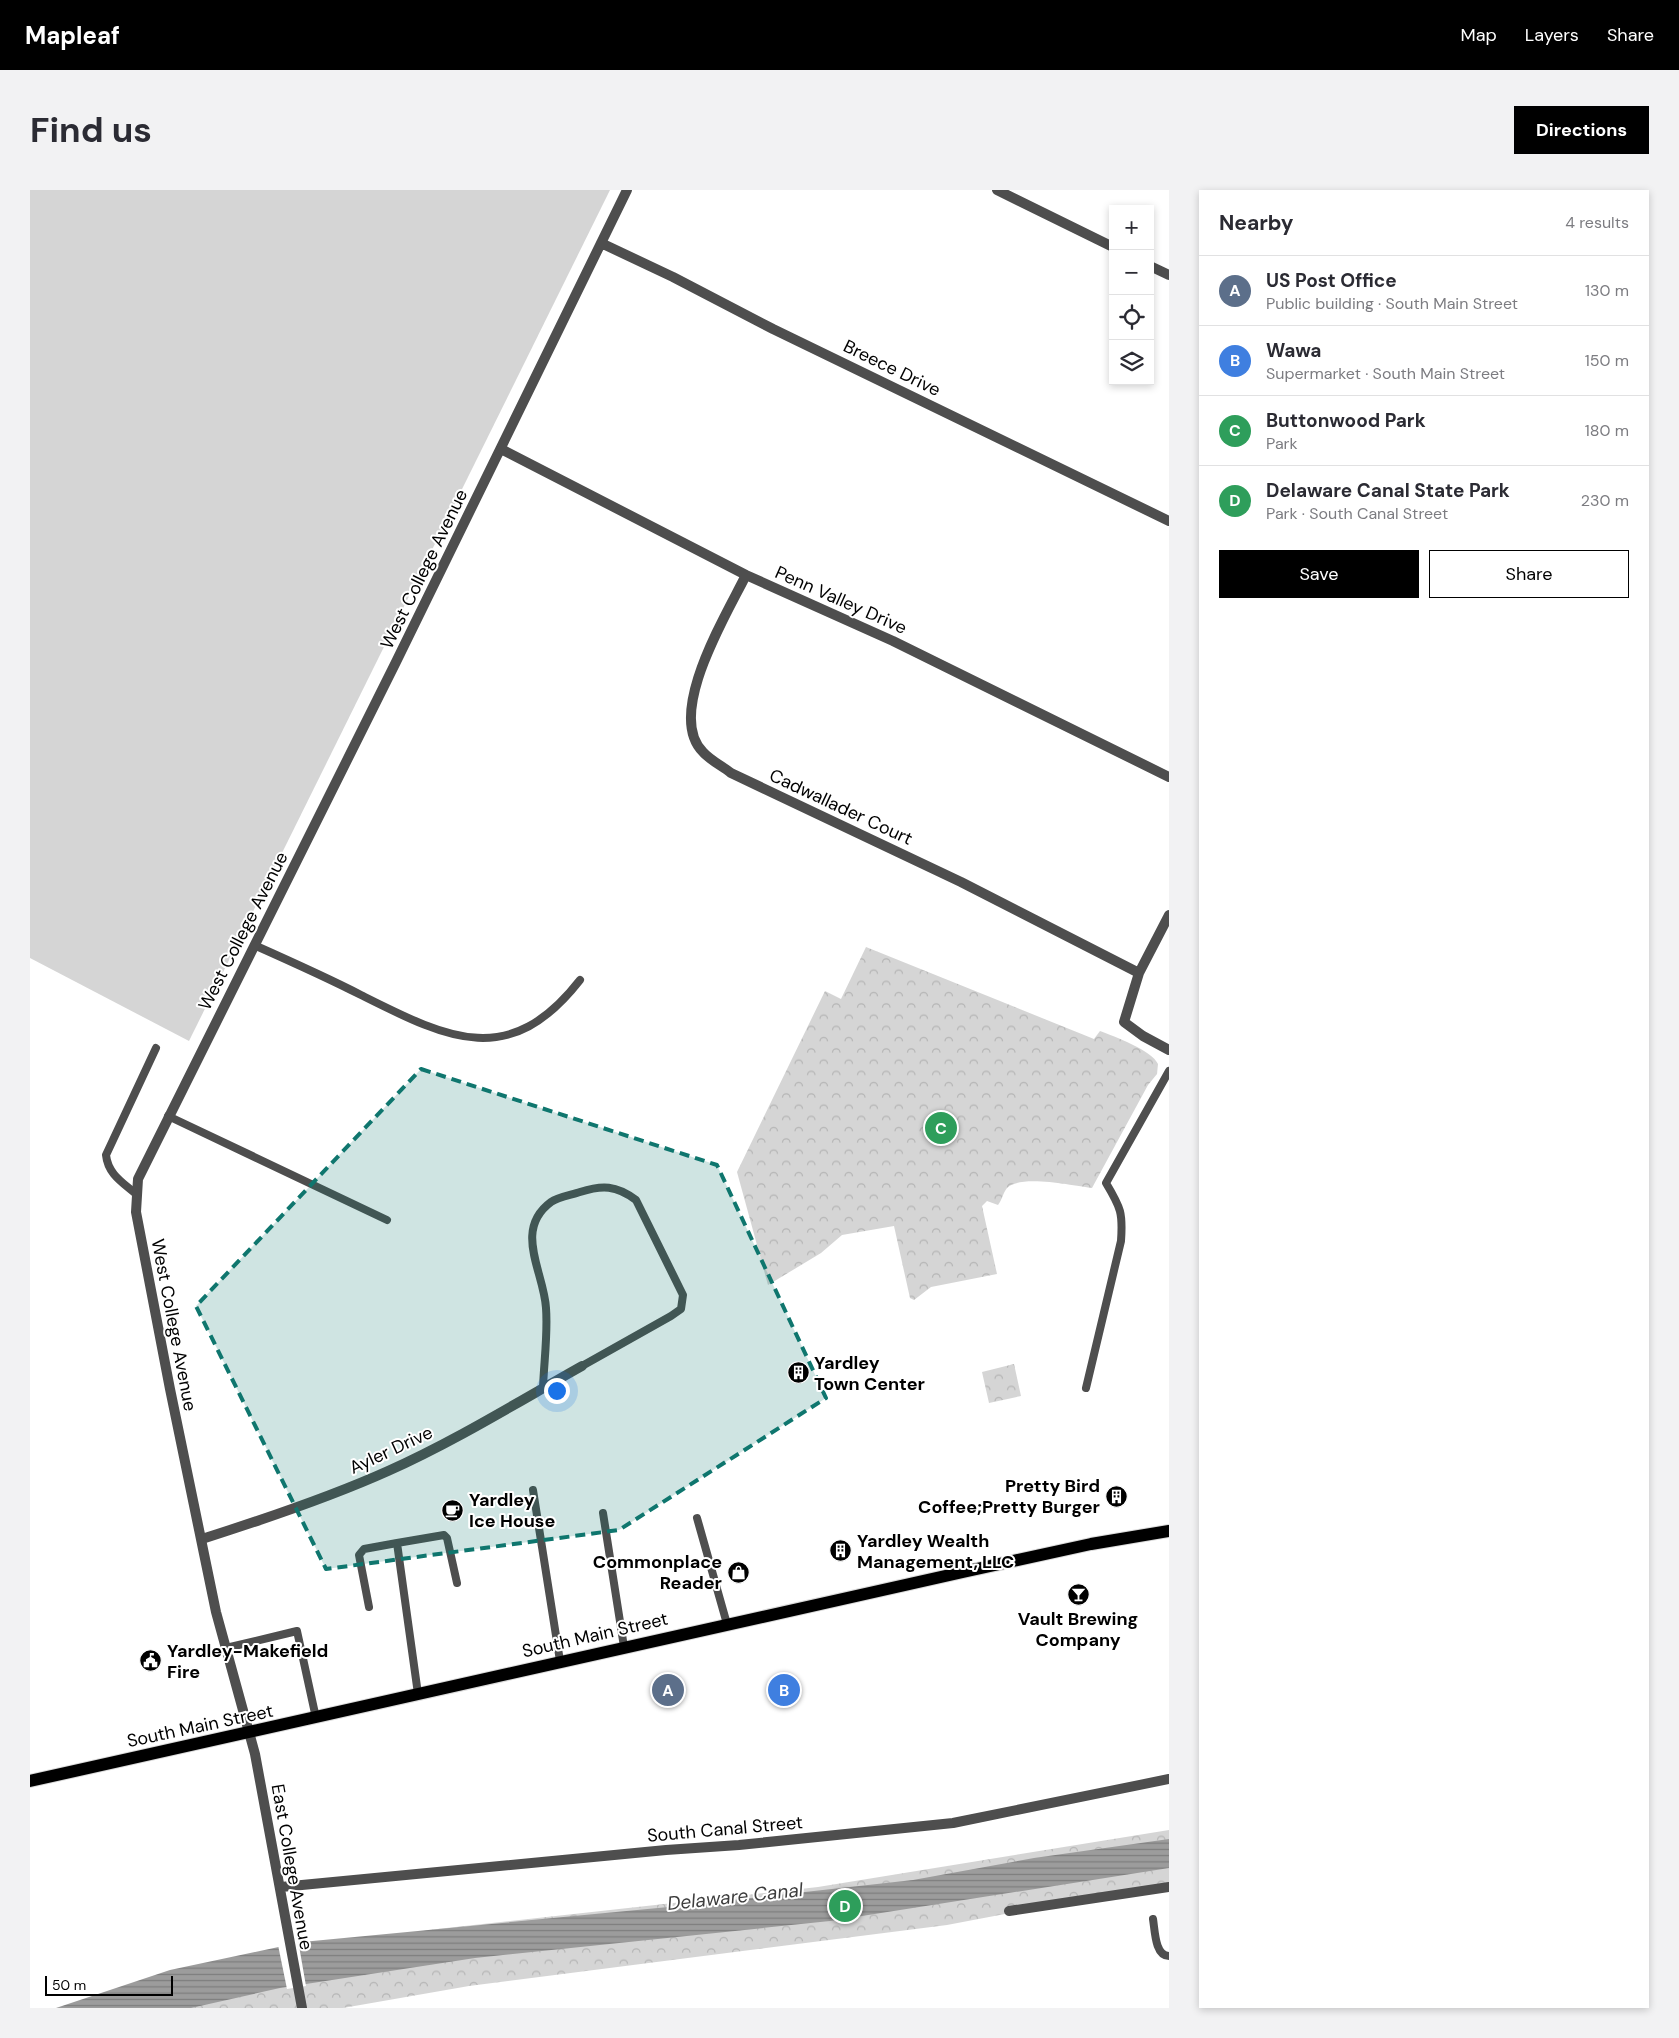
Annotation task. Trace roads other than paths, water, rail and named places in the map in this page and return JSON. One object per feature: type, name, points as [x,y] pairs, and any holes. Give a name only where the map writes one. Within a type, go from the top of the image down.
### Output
[{"type":"main road","name":"South Main Street","points":[[30,1781],[316,1718],[624,1646],[1091,1544],[1169,1531]]},
{"type":"street","name":"West College Avenue","points":[[250,1733],[216,1612],[168,1379],[136,1212],[138,1179],[501,449],[627,190]]},
{"type":"street","points":[[997,190],[1109,245]]},
{"type":"street","name":"Breece Drive","points":[[601,243],[673,277],[773,329],[1169,521]]},
{"type":"street","points":[[1154,268],[1169,275]]},
{"type":"street","name":"Penn Valley Drive","points":[[501,449],[746,575],[893,641],[1169,777]]},
{"type":"street","name":"Cadwallader Court","points":[[746,575],[708,653],[692,697],[689,725],[702,752],[731,772],[960,882],[1139,973]]},
{"type":"street","points":[[1169,915],[1139,973],[1124,1022],[1143,1036],[1169,1050]]},
{"type":"street","name":"Ayler Drive","points":[[202,1539],[270,1517],[389,1471],[444,1444],[582,1366]]},
{"type":"street","name":"East College Avenue","points":[[250,1733],[281,1887],[285,1920],[302,2008]]},
{"type":"street","name":"South Canal Street","points":[[281,1887],[666,1850],[739,1845],[953,1823],[1169,1779]]},
{"type":"street","points":[[1009,1911],[1169,1887]]},
{"type":"lane","points":[[254,945],[405,1018],[439,1032],[465,1038],[495,1038],[525,1029],[545,1017],[580,980]]},
{"type":"lane","points":[[136,1194],[114,1176],[107,1164],[106,1155],[156,1048]]},
{"type":"lane","points":[[1086,1388],[1121,1241],[1122,1216],[1119,1205],[1106,1183],[1169,1071]]},
{"type":"lane","points":[[168,1116],[387,1220]]},
{"type":"lane","points":[[543,1388],[546,1308],[531,1242],[536,1217],[552,1202],[600,1186],[626,1192],[636,1200],[684,1295],[681,1308],[671,1316],[582,1366]]},
{"type":"lane","points":[[532,1490],[560,1661]]},
{"type":"lane","points":[[603,1513],[624,1646]]},
{"type":"lane","points":[[698,1518],[727,1624]]},
{"type":"lane","points":[[369,1607],[359,1555],[364,1548],[444,1535],[457,1583]]},
{"type":"lane","points":[[397,1543],[418,1694]]},
{"type":"lane","points":[[226,1648],[297,1631],[316,1718]]},
{"type":"lane","points":[[1153,1919],[1159,1952],[1164,1956],[1169,1956]]},
{"type":"place","name":"Buttonwood Park","points":[[941,1128]]},
{"type":"place","name":"Yardley Town Center","points":[[798,1373]]},
{"type":"place","name":"Pretty Bird Coffee;Pretty Burger","points":[[1116,1496]]},
{"type":"place","name":"Yardley Ice House","points":[[453,1510]]},
{"type":"place","name":"Yardley Wealth Management, LLC","points":[[841,1551]]},
{"type":"place","name":"Commonplace Reader","points":[[738,1572]]},
{"type":"place","name":"Vault Brewing Company","points":[[1078,1594]]},
{"type":"place","name":"Yardley-Makefield Fire","points":[[151,1661]]},
{"type":"place","name":"US Post Office","points":[[668,1690]]},
{"type":"place","name":"Wawa","points":[[784,1690]]},
{"type":"place","name":"Delaware Canal State Park","points":[[845,1906]]},
{"type":"water label","name":"Delaware Canal","points":[[735,1896]]}]
